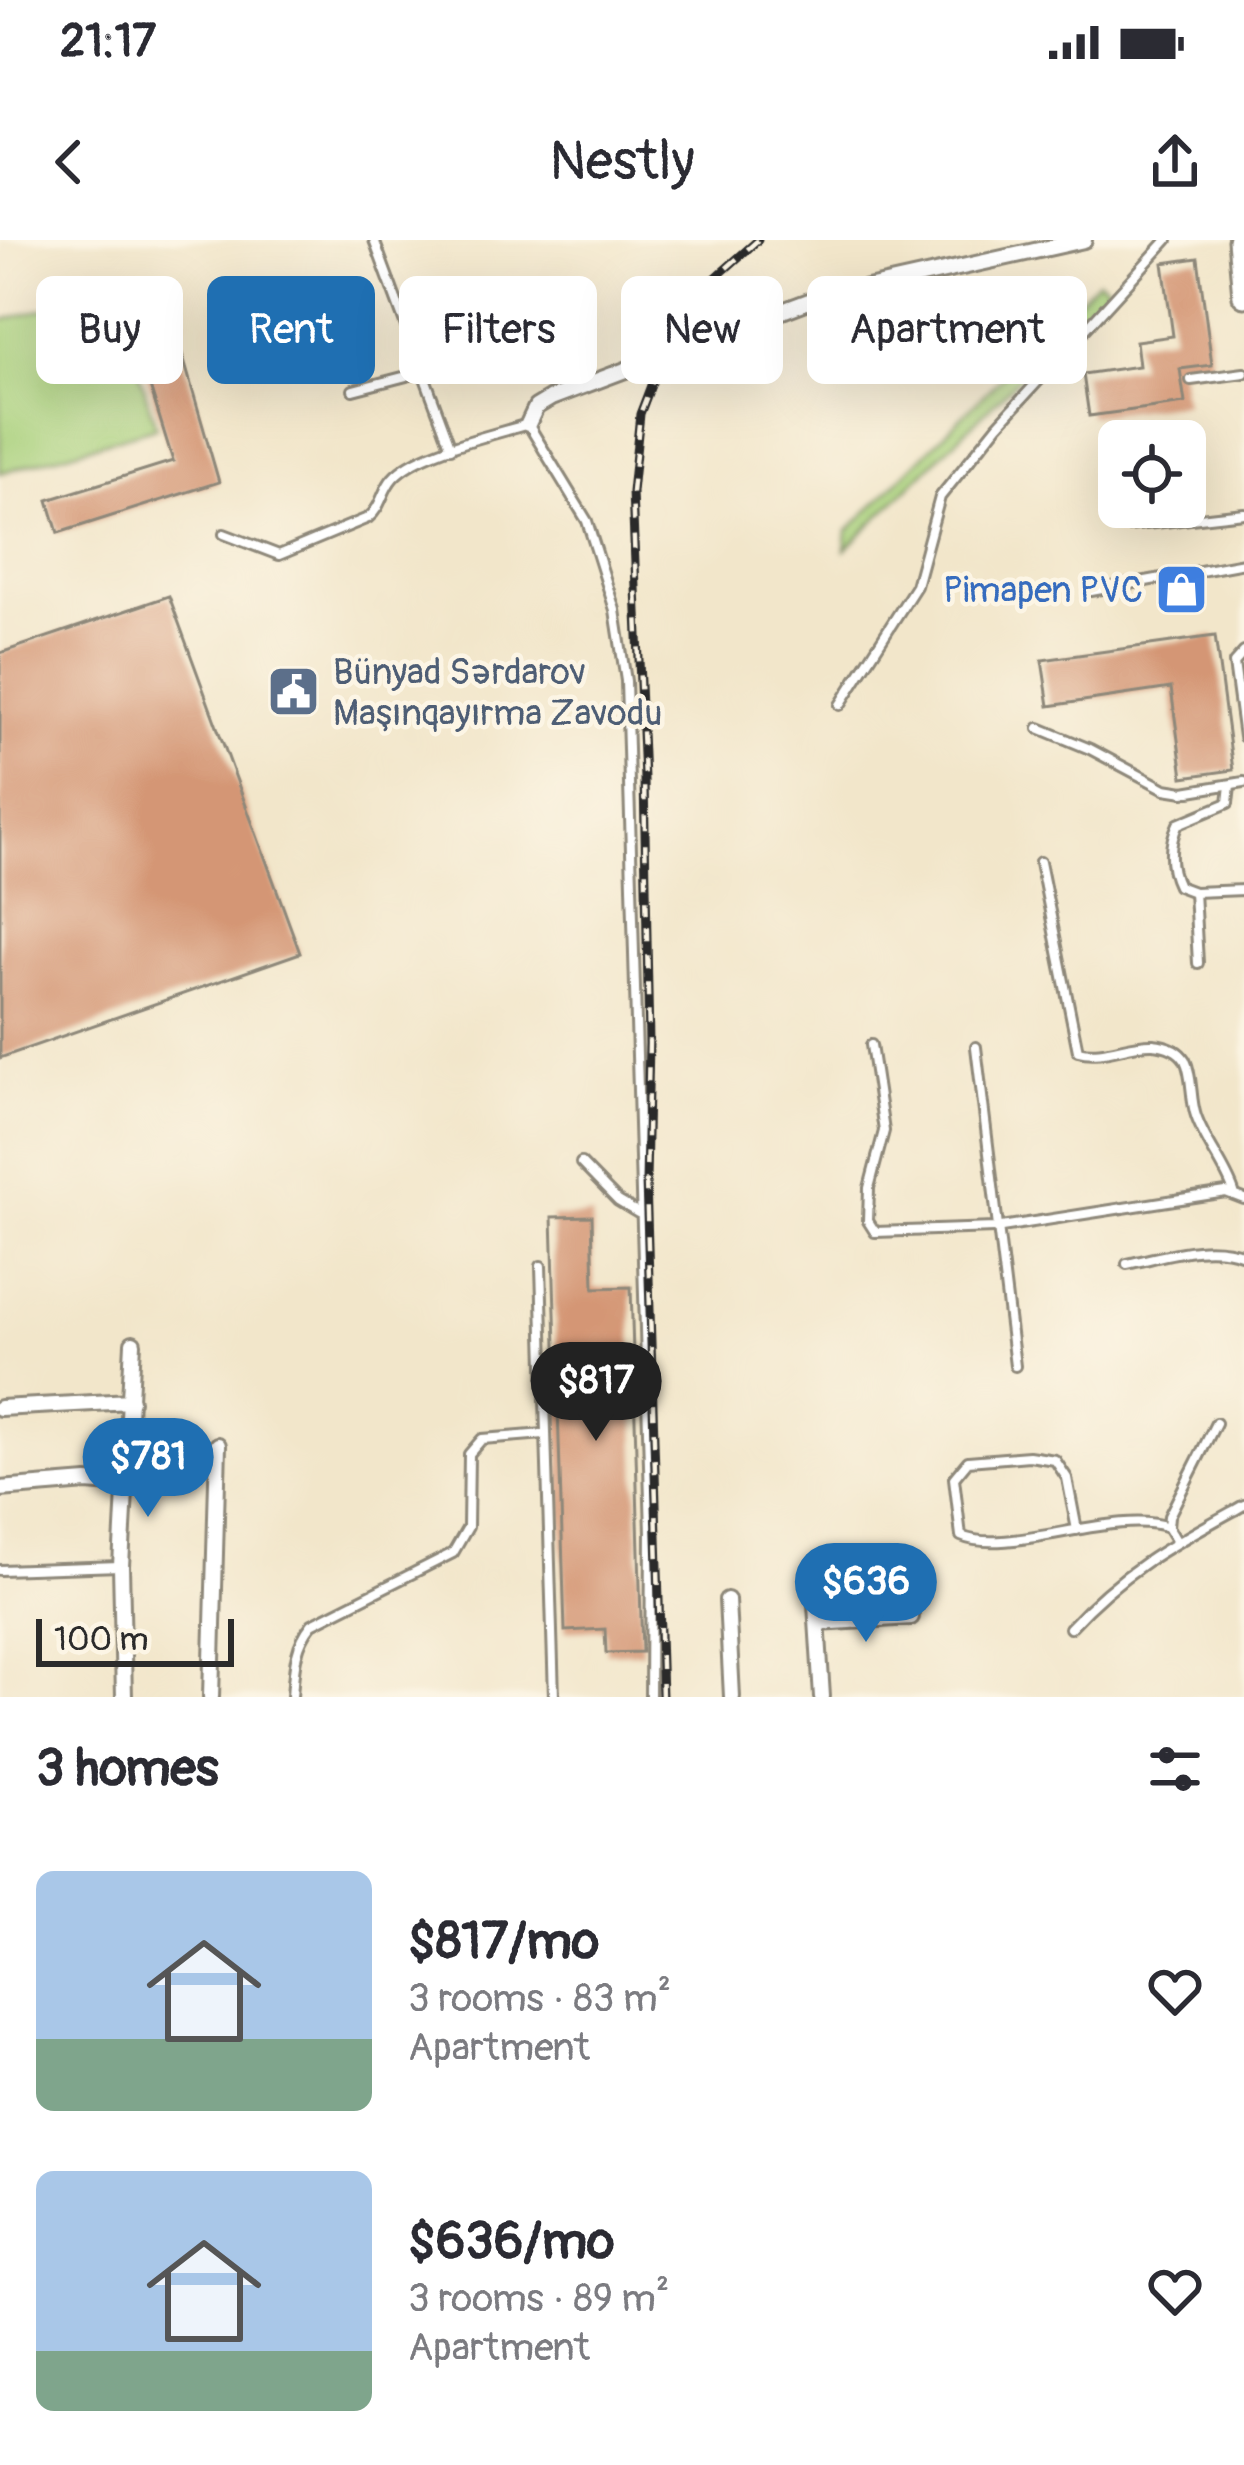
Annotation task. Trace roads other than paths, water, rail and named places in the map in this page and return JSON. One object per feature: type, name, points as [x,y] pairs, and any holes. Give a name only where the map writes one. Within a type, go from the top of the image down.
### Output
[{"type":"main road","points":[[1238,242],[1244,296]]},
{"type":"street","points":[[528,424],[536,407],[551,398],[760,317],[847,292],[1084,240]]},
{"type":"street","points":[[124,1697],[122,1566],[133,1343]]},
{"type":"street","points":[[0,1408],[130,1402]]},
{"type":"street","points":[[211,1697],[218,1445]]},
{"type":"street","points":[[0,1490],[87,1482],[125,1485]]},
{"type":"street","points":[[815,1589],[822,1697]]},
{"type":"street","points":[[728,1600],[732,1697]]},
{"type":"street","points":[[818,1624],[911,1617]]},
{"type":"lane","points":[[374,240],[399,309]]},
{"type":"lane","points":[[840,704],[916,586],[940,496],[998,425],[1167,240]]},
{"type":"lane","points":[[1191,380],[1244,373]]},
{"type":"lane","points":[[353,390],[399,379]]},
{"type":"lane","points":[[426,384],[451,448]]},
{"type":"lane","points":[[224,534],[268,554],[288,553],[368,518],[378,509],[390,480],[451,448],[528,424],[587,521],[621,638],[632,829],[651,1533],[650,1697]]},
{"type":"lane","points":[[1206,517],[1244,513]]},
{"type":"lane","points":[[1091,591],[1244,563]]},
{"type":"lane","points":[[1244,652],[1234,663],[1244,736]]},
{"type":"lane","points":[[1039,728],[1090,749],[1165,790],[1184,792],[1244,782]]},
{"type":"lane","points":[[1230,785],[1228,803],[1178,824],[1171,842],[1173,875],[1178,886],[1194,892],[1244,890]]},
{"type":"lane","points":[[1040,862],[1078,1051],[1089,1054],[1141,1044],[1175,1049],[1184,1058],[1201,1129],[1234,1192],[1244,1199]]},
{"type":"lane","points":[[1194,892],[1198,963]]},
{"type":"lane","points":[[872,1045],[884,1131],[872,1167],[869,1227],[875,1232],[995,1228],[1234,1192]]},
{"type":"lane","points":[[976,1047],[1015,1366]]},
{"type":"lane","points":[[581,1163],[618,1201],[639,1214]]},
{"type":"lane","points":[[1127,1264],[1215,1248],[1244,1255]]},
{"type":"lane","points":[[541,1266],[554,1697]]},
{"type":"lane","points":[[1177,1542],[1168,1527],[1169,1516],[1216,1423]]},
{"type":"lane","points":[[292,1697],[295,1655],[312,1624],[453,1553],[468,1527],[474,1444],[482,1439],[544,1434]]},
{"type":"lane","points":[[1077,1530],[1067,1478],[1055,1460],[1029,1456],[968,1462],[954,1478],[958,1527],[971,1540],[1077,1530],[1147,1522],[1168,1527]]},
{"type":"lane","points":[[1070,1628],[1115,1582],[1244,1505]]},
{"type":"lane","points":[[0,1570],[122,1566]]},
{"type":"railway","points":[[662,1697],[646,1181],[649,1043],[644,779],[632,492],[640,414],[663,354],[704,288],[758,240]]},
{"type":"place","name":"Pimapen PVC","points":[[1182,589]]},
{"type":"place","name":"Bünyad Sərdarov Maşınqayırma Zavodu","points":[[294,692]]}]
